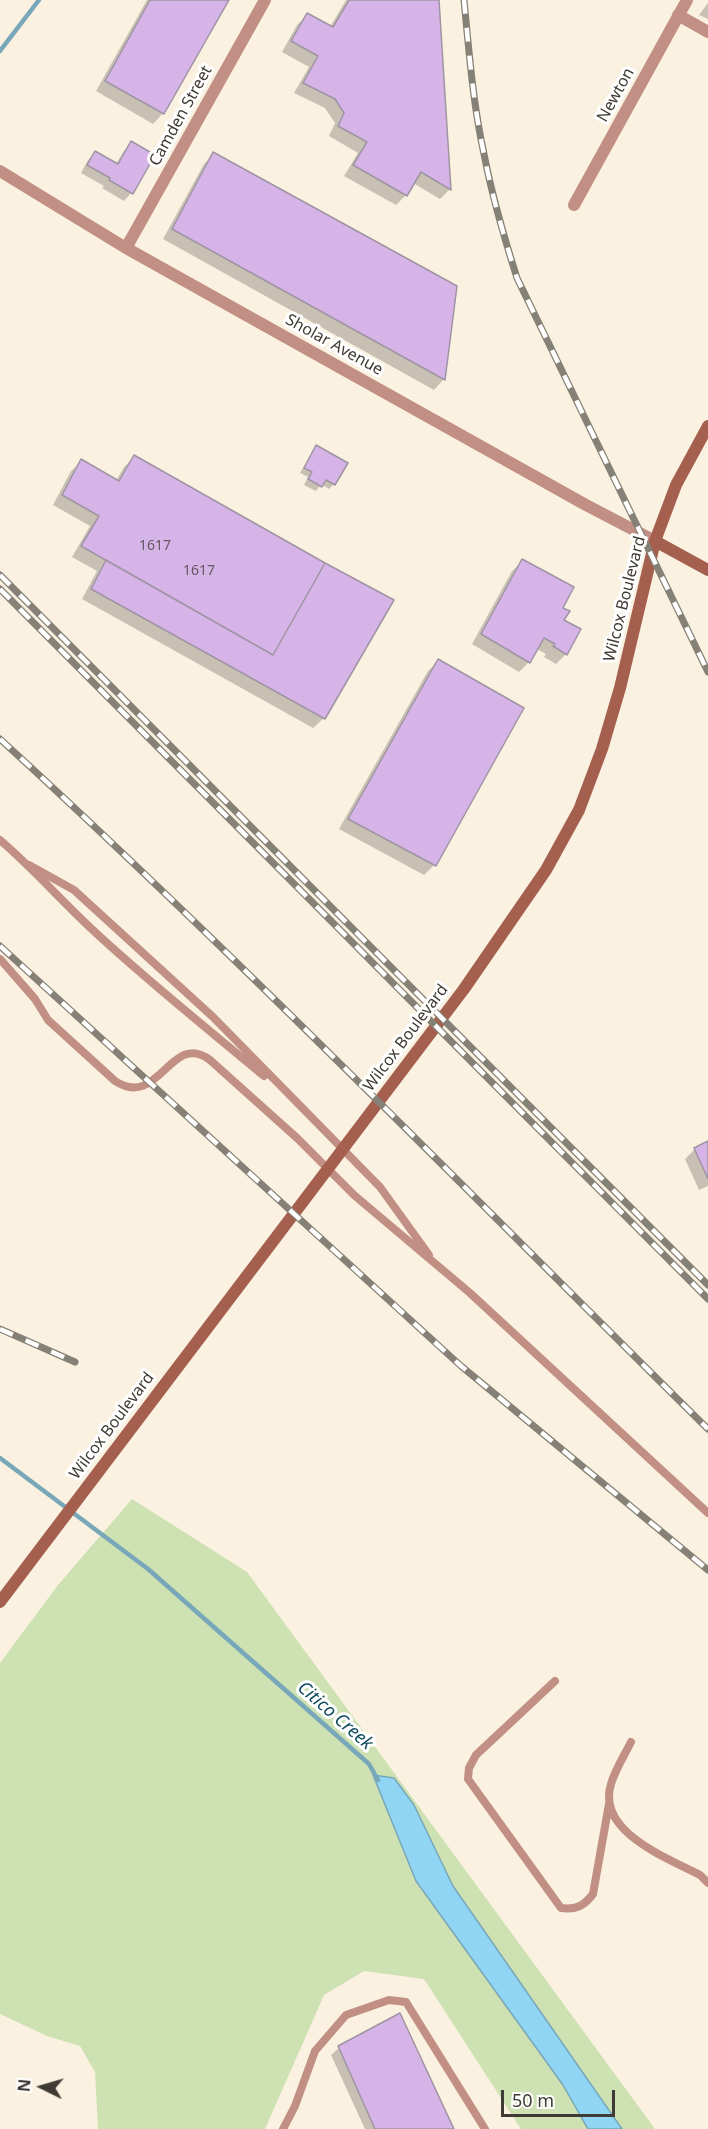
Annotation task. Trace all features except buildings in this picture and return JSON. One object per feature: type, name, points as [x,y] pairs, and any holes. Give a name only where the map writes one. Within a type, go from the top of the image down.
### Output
[{"type":"main road","name":"Wilcox Boulevard","points":[[0,1602],[464,989],[546,870],[579,810],[602,749],[620,688],[656,541],[676,485],[708,426]]},
{"type":"main road","points":[[656,541],[708,570]]},
{"type":"street","name":"Camden Street","points":[[126,248],[266,0]]},
{"type":"street","name":"Newton","points":[[574,205],[687,0]]},
{"type":"street","points":[[678,15],[708,32]]},
{"type":"street","name":"Sholar Avenue","points":[[0,171],[126,248],[586,505],[656,541]]},
{"type":"lane","points":[[0,840],[29,865],[97,934],[346,1144]]},
{"type":"lane","points":[[29,865],[74,890],[213,1017],[380,1187],[437,1266]]},
{"type":"lane","points":[[0,959],[35,999],[48,1020],[125,1088],[137,1088],[149,1083],[179,1058],[200,1052],[297,1138],[354,1195],[478,1300],[708,1513]]},
{"type":"lane","points":[[555,1681],[476,1755],[469,1768],[468,1779],[561,1908],[574,1909],[586,1903],[593,1894],[609,1804],[610,1785],[631,1742]]},
{"type":"lane","points":[[609,1804],[626,1832],[640,1843],[700,1875],[708,1883]]},
{"type":"lane","points":[[283,2129],[295,2106],[315,2051],[346,2015],[389,2000],[406,2002],[485,2129]]},
{"type":"green space","points":[[132,1499],[247,1572],[655,2129],[521,2129],[424,1979],[364,1971],[324,1995],[265,2129],[98,2129],[95,2072],[80,2046],[47,2036],[0,2014],[0,1663],[58,1585]]},
{"type":"water","points":[[373,1775],[394,1778],[414,1805],[453,1886],[622,2129],[588,2129],[563,2085],[416,1881]]},
{"type":"waterway","points":[[0,51],[39,0]]},
{"type":"waterway","name":"Citico Creek","points":[[0,1458],[148,1569],[369,1764],[378,1780]]},
{"type":"railway","points":[[464,0],[480,135],[503,232],[517,278],[708,672]]},
{"type":"railway","points":[[0,575],[708,1285]]},
{"type":"railway","points":[[0,589],[708,1299]]},
{"type":"railway","points":[[0,739],[269,994],[708,1429]]},
{"type":"railway","points":[[0,946],[461,1366],[708,1570]]},
{"type":"railway","points":[[0,1329],[75,1362]]}]
